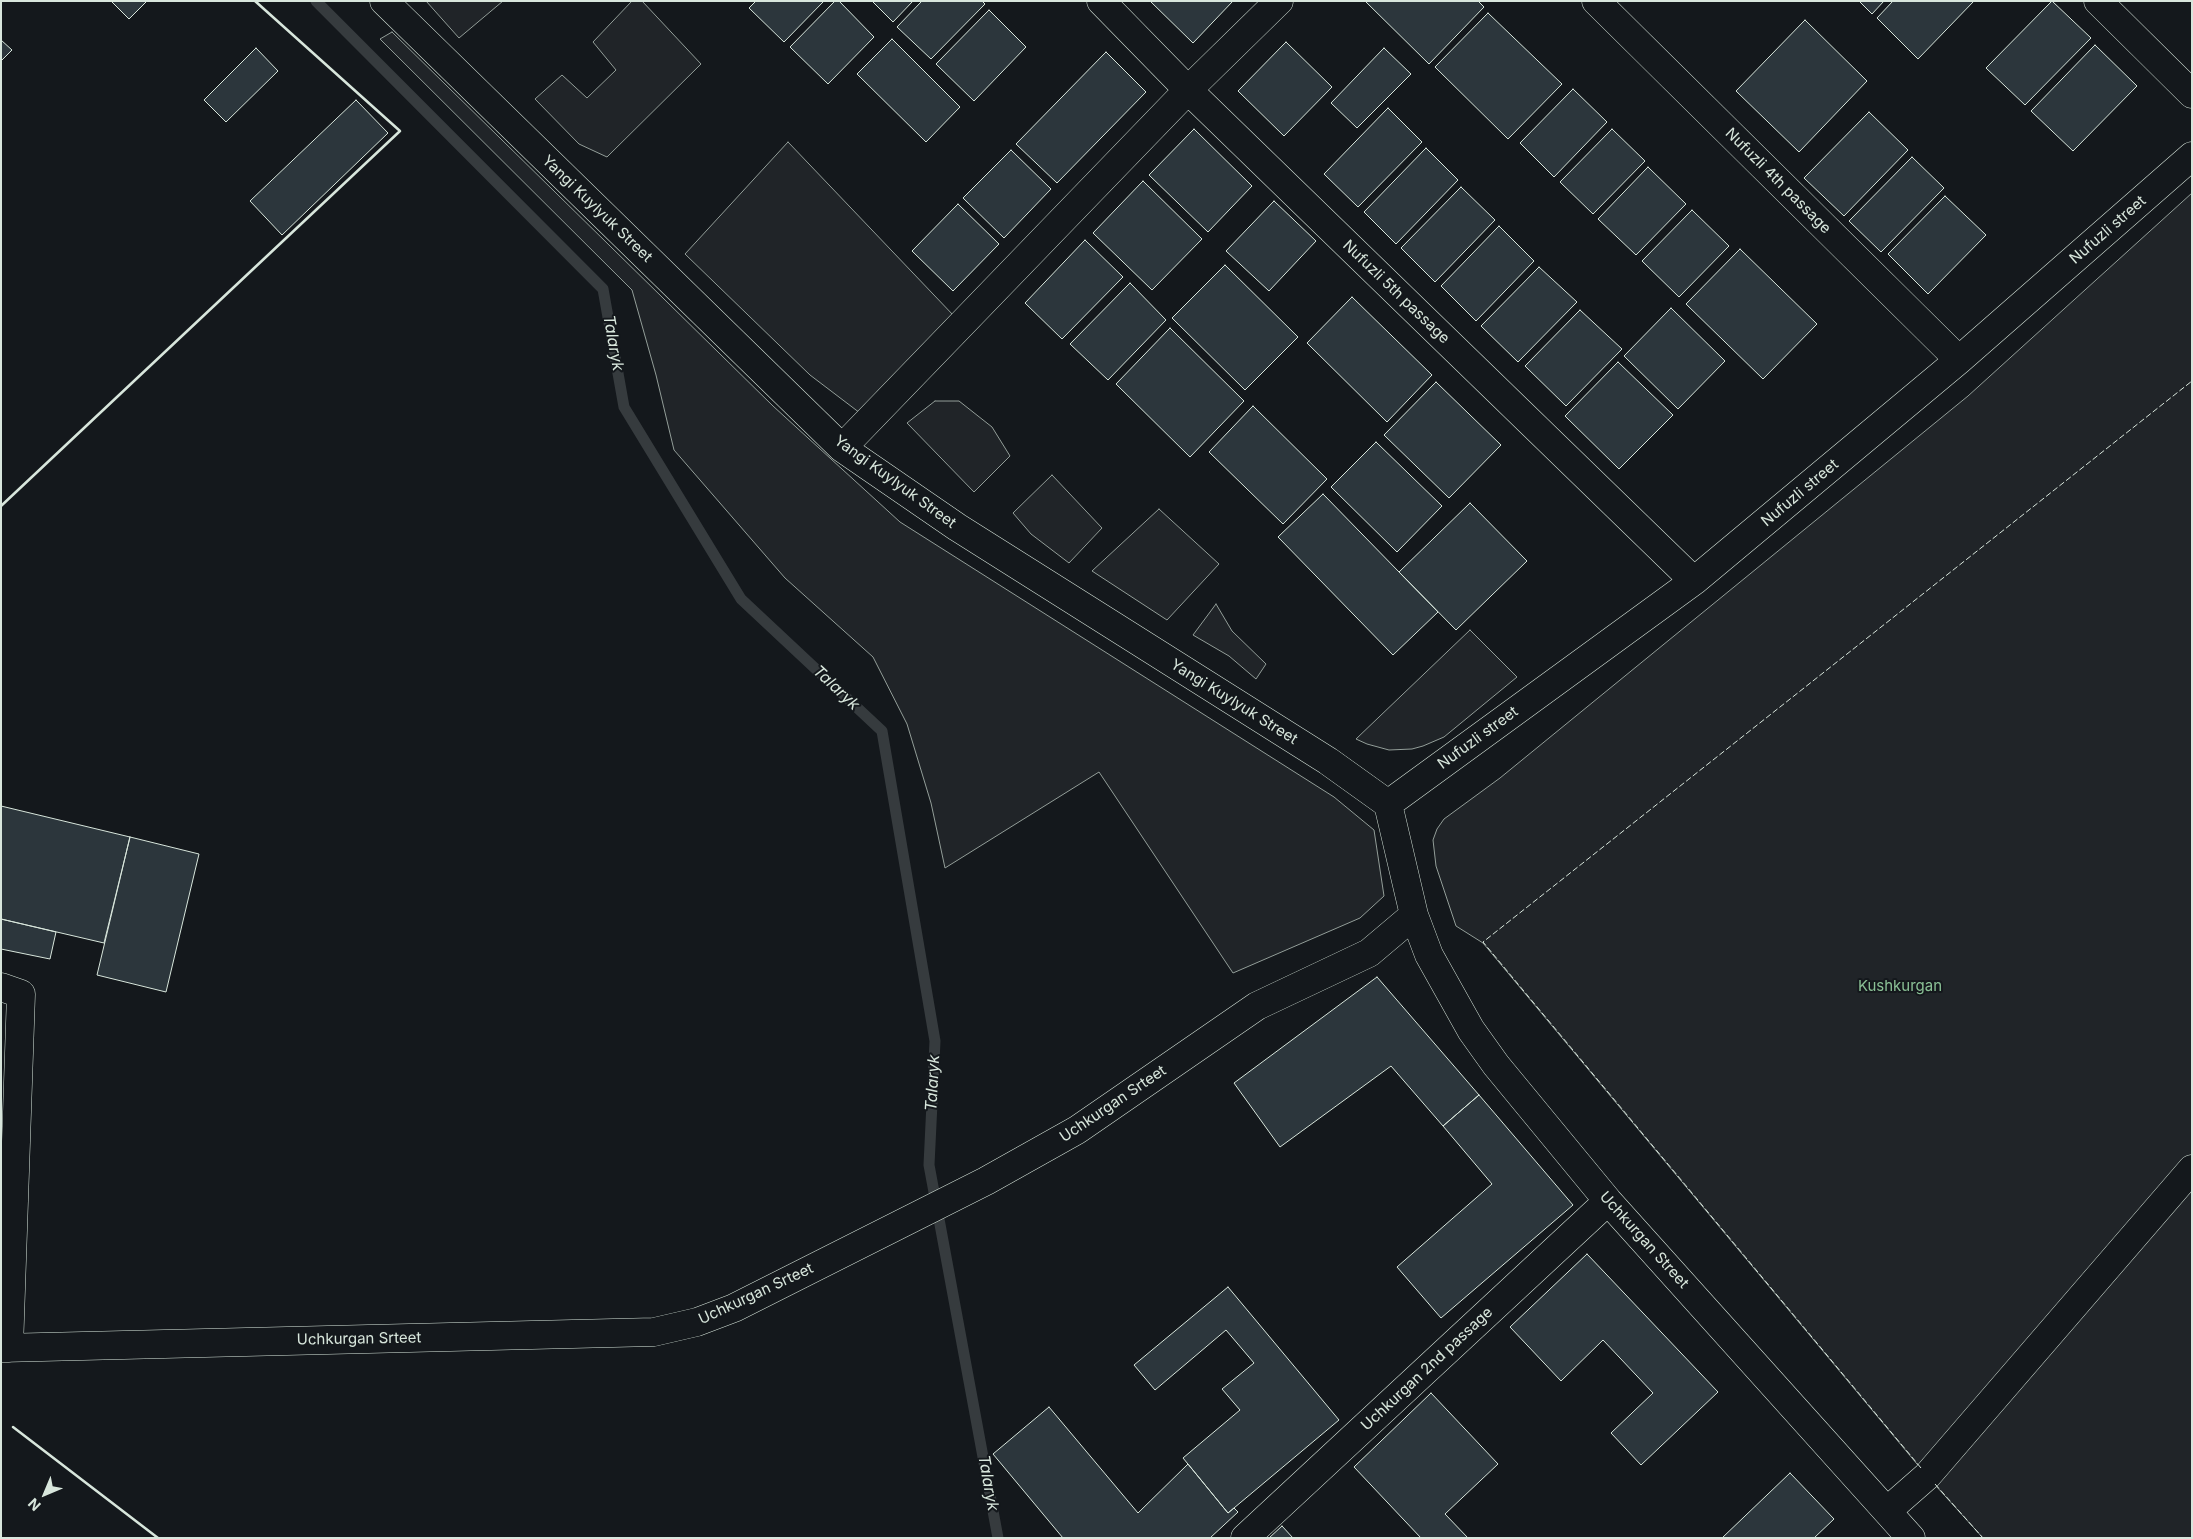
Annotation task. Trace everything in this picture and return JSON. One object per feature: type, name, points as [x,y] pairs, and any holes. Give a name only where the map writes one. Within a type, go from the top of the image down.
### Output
[{"type":"street","name":"Yangi Kuylyuk Street","points":[[384,1],[842,448],[957,527],[1328,761],[1388,804]]},
{"type":"street","name":"Nufuzli 5th passage","points":[[1100,1],[1188,90],[1694,581]]},
{"type":"street","points":[[842,448],[1188,90],[1279,1]]},
{"type":"street","name":"Nufuzli 4th passage","points":[[1596,1],[1959,360]]},
{"type":"street","points":[[2098,1],[2192,94]]},
{"type":"street","name":"Nufuzli street","points":[[1388,804],[1694,581],[1959,360],[2192,156]]},
{"type":"street","points":[[1388,804],[1414,915]]},
{"type":"street","name":"Uchkurgan Srteet","points":[[5,1348],[654,1332],[676,1328],[716,1316],[892,1230],[986,1181],[1077,1130],[1257,1006],[1369,953],[1414,915]]},
{"type":"street","name":"Uchkurgan Street","points":[[1414,915],[1430,954],[1471,1030],[1496,1065],[1608,1201],[1911,1538]]},
{"type":"street","points":[[1,988],[21,994],[5,1348]]},
{"type":"street","points":[[1887,1511],[1927,1476],[2192,1169]]},
{"type":"street","name":"Uchkurgan 2nd passage","points":[[1245,1538],[1608,1201]]},
{"type":"green space","points":[[426,1],[503,1],[459,38]]},
{"type":"green space","points":[[632,1],[642,1],[701,64],[607,157],[579,144],[535,99],[562,75],[587,98],[616,70],[593,42]]},
{"type":"green space","points":[[392,32],[773,406],[900,522],[1334,797],[1374,830],[1384,896],[1360,918],[1233,973],[1099,772],[945,868],[931,803],[907,724],[873,657],[785,578],[674,450],[656,375],[632,290],[380,39]]},
{"type":"green space","points":[[788,142],[954,316],[860,413],[810,375],[685,254]]},
{"type":"green space","name":"Kushkurgan","points":[[2192,193],[2192,1538],[1983,1538],[1927,1476],[1483,943],[1456,926],[1436,866],[1433,840],[1437,829],[1444,819],[1500,778],[1968,396]]},
{"type":"green space","points":[[935,401],[959,401],[992,427],[1010,456],[974,492],[907,423]]},
{"type":"green space","points":[[1052,475],[1102,528],[1069,563],[1031,534],[1013,513]]},
{"type":"green space","points":[[1159,509],[1219,564],[1167,620],[1092,571]]},
{"type":"green space","points":[[1216,604],[1232,631],[1266,664],[1256,679],[1229,656],[1193,635]]},
{"type":"green space","points":[[1470,630],[1517,677],[1444,737],[1423,746],[1412,749],[1389,750],[1356,739]]},
{"type":"building","points":[[111,1],[147,1],[129,19]]},
{"type":"building","points":[[756,1],[824,1],[784,42],[749,8]]},
{"type":"building","points":[[835,1],[839,1],[874,37],[828,84],[790,47]]},
{"type":"building","points":[[872,1],[913,1],[893,22]]},
{"type":"building","points":[[922,1],[982,1],[985,4],[931,59],[897,27]]},
{"type":"building","points":[[1150,1],[1233,1],[1193,43]]},
{"type":"building","points":[[1365,1],[1478,1],[1484,7],[1429,64]]},
{"type":"building","points":[[1859,1],[1884,1],[1872,14]]},
{"type":"building","points":[[1893,1],[1974,1],[1918,59],[1877,18]]},
{"type":"building","points":[[2052,1],[2091,38],[2025,105],[1986,68]]},
{"type":"building","points":[[989,10],[1026,47],[974,101],[936,64]]},
{"type":"building","points":[[1488,13],[1562,84],[1508,139],[1435,67]]},
{"type":"building","points":[[1805,20],[1867,81],[1799,152],[1736,91]]},
{"type":"building","points":[[892,39],[960,107],[926,142],[857,74]]},
{"type":"building","points":[[1,40],[12,50],[1,61]]},
{"type":"building","points":[[1286,42],[1332,87],[1284,136],[1238,91]]},
{"type":"building","points":[[2095,45],[2137,86],[2073,151],[2031,111]]},
{"type":"building","points":[[256,48],[278,71],[226,122],[204,100]]},
{"type":"building","points":[[1384,48],[1411,74],[1357,128],[1331,103]]},
{"type":"building","points":[[1106,52],[1146,92],[1057,183],[1016,144]]},
{"type":"building","points":[[1573,89],[1607,122],[1554,177],[1520,143]]},
{"type":"building","points":[[356,100],[388,133],[282,235],[250,201]]},
{"type":"building","points":[[1388,108],[1422,142],[1358,207],[1324,174]]},
{"type":"building","points":[[1869,112],[1908,150],[1844,216],[1804,178]]},
{"type":"building","points":[[1194,129],[1252,186],[1208,232],[1149,175]]},
{"type":"building","points":[[1612,129],[1645,161],[1593,214],[1560,182]]},
{"type":"building","points":[[1426,148],[1458,180],[1396,244],[1364,212]]},
{"type":"building","points":[[1011,150],[1051,189],[1004,238],[963,198]]},
{"type":"building","points":[[1912,157],[1944,188],[1881,252],[1849,221]]},
{"type":"building","points":[[1648,167],[1686,204],[1636,255],[1598,219]]},
{"type":"building","points":[[1143,181],[1202,239],[1152,290],[1093,233]]},
{"type":"building","points":[[1461,187],[1495,220],[1435,282],[1401,248]]},
{"type":"building","points":[[1945,196],[1986,235],[1928,294],[1888,254]]},
{"type":"building","points":[[1274,201],[1316,241],[1269,291],[1226,251]]},
{"type":"building","points":[[958,204],[999,244],[953,291],[912,251]]},
{"type":"building","points":[[1692,210],[1729,246],[1679,297],[1642,261]]},
{"type":"building","points":[[1499,226],[1534,261],[1476,321],[1441,286]]},
{"type":"building","points":[[1085,240],[1123,277],[1062,339],[1025,303]]},
{"type":"building","points":[[1740,249],[1817,324],[1763,379],[1686,304]]},
{"type":"building","points":[[1225,265],[1298,337],[1245,390],[1172,318]]},
{"type":"building","points":[[1539,267],[1577,302],[1518,362],[1481,326]]},
{"type":"building","points":[[1130,283],[1166,320],[1108,380],[1070,344]]},
{"type":"building","points":[[1352,297],[1432,375],[1387,422],[1307,343]]},
{"type":"building","points":[[1671,308],[1725,361],[1678,409],[1624,356]]},
{"type":"building","points":[[1580,310],[1622,349],[1566,406],[1525,366]]},
{"type":"building","points":[[1170,328],[1244,401],[1190,457],[1116,384]]},
{"type":"building","points":[[1618,362],[1673,415],[1619,469],[1565,416]]},
{"type":"building","points":[[1436,382],[1501,445],[1449,498],[1384,435]]},
{"type":"building","points":[[1253,406],[1327,479],[1283,524],[1209,452]]},
{"type":"building","points":[[1376,442],[1442,506],[1397,552],[1331,487]]},
{"type":"building","points":[[1323,494],[1438,612],[1393,655],[1278,537]]},
{"type":"building","points":[[1470,503],[1527,561],[1456,630],[1399,572]]},
{"type":"building","points":[[1,806],[130,837],[104,943],[1,919]]},
{"type":"building","points":[[130,837],[199,854],[166,992],[97,975]]},
{"type":"building","points":[[1,919],[56,932],[50,959],[1,949]]},
{"type":"building","points":[[1377,977],[1479,1095],[1443,1126],[1391,1066],[1280,1147],[1234,1083]]},
{"type":"building","points":[[1479,1095],[1573,1205],[1441,1318],[1397,1267],[1492,1184],[1443,1126]]},
{"type":"building","points":[[1587,1254],[1718,1392],[1641,1465],[1611,1433],[1653,1393],[1603,1340],[1561,1381],[1510,1327]]},
{"type":"building","points":[[1228,1287],[1339,1420],[1228,1513],[1183,1458],[1240,1410],[1222,1389],[1254,1363],[1226,1330],[1155,1390],[1134,1365]]},
{"type":"building","points":[[1431,1393],[1498,1464],[1445,1514],[1468,1538],[1421,1538],[1354,1467]]},
{"type":"building","points":[[1049,1407],[1138,1513],[1188,1464],[1228,1513],[1234,1508],[1238,1512],[1210,1538],[1063,1538],[993,1454]]},
{"type":"building","points":[[1790,1473],[1834,1519],[1814,1538],[1722,1538]]},
{"type":"building","points":[[1282,1526],[1293,1538],[1269,1538]]},
{"type":"waterway","name":"Talaryk","points":[[316,1],[603,289],[624,407],[741,599],[882,731],[935,1041],[929,1165],[998,1538]]},
{"type":"fence","points":[[1921,1468],[1483,942],[2192,381]]},
{"type":"fence","points":[[1935,1484],[1983,1538]]},
{"type":"wall","points":[[1,506],[400,131],[255,1]]},
{"type":"wall","points":[[13,1427],[158,1538]]}]
